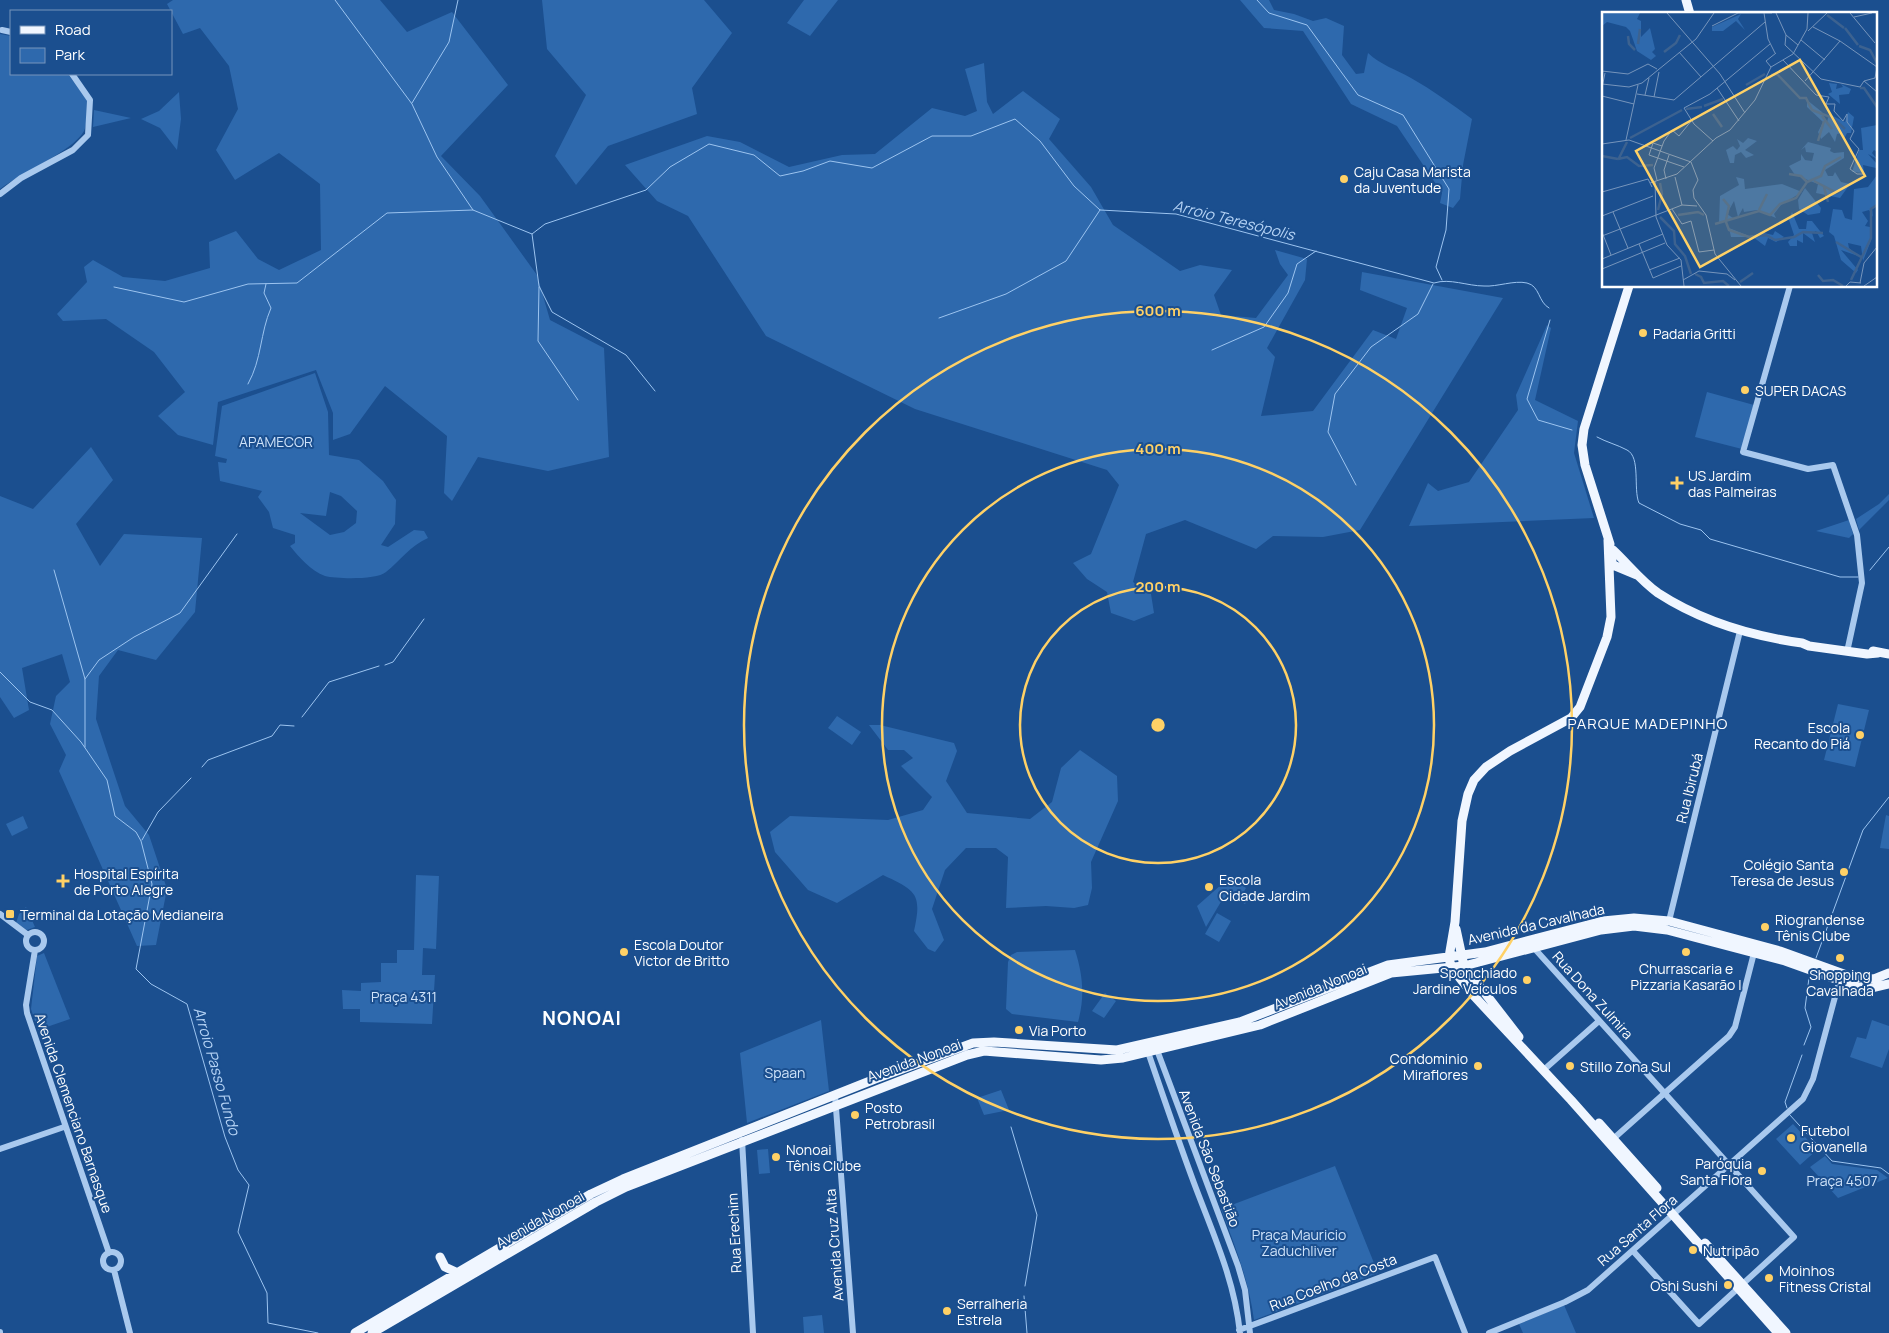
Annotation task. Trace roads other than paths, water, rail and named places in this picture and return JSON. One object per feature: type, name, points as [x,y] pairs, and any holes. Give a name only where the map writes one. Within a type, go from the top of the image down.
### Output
[{"type":"main road","points":[[1611,584],[1614,566],[1611,551],[1585,465],[1582,446],[1584,429],[1628,288]]},
{"type":"main road","points":[[1611,551],[1657,592],[1697,614],[1740,631],[1802,643],[1809,640],[1847,649],[1889,654]]},
{"type":"main road","points":[[1611,551],[1610,617],[1607,637],[1580,707],[1571,718],[1510,751],[1486,767],[1474,780],[1468,794],[1462,821],[1455,922],[1448,957],[1451,967],[1474,996],[1739,1285],[1786,1333]]},
{"type":"main road","points":[[1614,566],[1632,571]]},
{"type":"main road","points":[[1611,584],[1632,571]]},
{"type":"main road","name":"Avenida da Cavalhada","points":[[1448,957],[1485,952],[1603,921],[1634,918],[1668,921],[1846,975],[1867,979],[1889,973]]},
{"type":"main road","points":[[1455,922],[1464,966],[1482,990],[1514,1032],[1614,1139],[1675,1214]]},
{"type":"main road","name":"Avenida da Cavalhada","points":[[1451,967],[1464,966],[1601,930],[1634,926],[1667,930],[1755,948],[1839,982],[1871,988],[1889,984]]},
{"type":"main road","points":[[1458,941],[1468,949],[1485,952]]},
{"type":"main road","name":"Avenida Nonoai","points":[[372,1333],[596,1202],[626,1187],[835,1094],[973,1043],[994,1042],[1117,1050],[1240,1022],[1388,965],[1448,957]]},
{"type":"main road","name":"Avenida Nonoai","points":[[355,1333],[591,1194],[623,1179],[836,1104],[957,1058],[984,1051],[1101,1060],[1152,1051],[1260,1025],[1391,973],[1451,967]]},
{"type":"main road","points":[[1839,982],[1845,978],[1867,979]]},
{"type":"main road","points":[[1871,988],[1889,988]]},
{"type":"main road","points":[[1474,996],[1482,990]]},
{"type":"main road","points":[[1152,1051],[1149,1049],[1170,1042],[1172,1038]]},
{"type":"main road","points":[[440,1256],[444,1267],[458,1273]]},
{"type":"main road","points":[[1739,1285],[1778,1333]]},
{"type":"main road","points":[[421,1304],[433,1288]]},
{"type":"street","points":[[2,30],[10,32]]},
{"type":"street","points":[[0,194],[21,178],[73,150],[88,135],[90,100],[73,75]]},
{"type":"street","points":[[1789,288],[1743,452],[1808,469],[1833,465],[1857,535],[1862,583],[1847,649]]},
{"type":"street","name":"Rua Ibirubá","points":[[1668,921],[1740,631]]},
{"type":"street","points":[[0,914],[28,935]]},
{"type":"street","points":[[36,932],[43,937],[42,946],[35,950],[29,948],[26,943],[28,935],[36,932]]},
{"type":"street","name":"Rua Dona Zulmira","points":[[1534,948],[1794,1237],[1739,1285]]},
{"type":"street","points":[[1614,1139],[1732,1031],[1755,948]]},
{"type":"street","name":"Avenida Clemenciano Barnasque","points":[[35,950],[26,1005],[27,1013],[64,1127],[109,1253]]},
{"type":"street","name":"Rua Santa Flora","points":[[1490,1333],[1565,1302],[1588,1290],[1792,1109],[1809,1089],[1839,982]]},
{"type":"street","points":[[1547,1068],[1599,1021]]},
{"type":"street","name":"Avenida São Sebastião","points":[[1152,1051],[1233,1253],[1244,1290],[1250,1330]]},
{"type":"street","name":"Avenida São Sebastião","points":[[1152,1051],[1187,1164],[1234,1290],[1240,1331]]},
{"type":"street","name":"Avenida Cruz Alta","points":[[835,1094],[853,1333]]},
{"type":"street","points":[[0,1149],[64,1127]]},
{"type":"street","name":"Rua Erechim","points":[[742,1137],[753,1333]]},
{"type":"street","points":[[1632,1251],[1699,1324],[1739,1285]]},
{"type":"street","points":[[114,1252],[121,1259],[120,1266],[114,1270],[104,1266],[103,1260],[109,1253],[114,1252]]},
{"type":"street","name":"Rua Coelho da Costa","points":[[1240,1331],[1250,1330],[1435,1257],[1465,1333]]},
{"type":"street","points":[[114,1270],[130,1333]]},
{"type":"waterway","points":[[335,0],[412,104],[437,157],[473,210]]},
{"type":"waterway","points":[[412,103],[449,42],[458,0]]},
{"type":"waterway","points":[[1257,0],[1269,13],[1307,25],[1358,95],[1403,115],[1449,189],[1446,230],[1436,267],[1442,280]]},
{"type":"waterway","name":"Arroio Teresópolis","points":[[114,287],[184,302],[248,284],[297,283],[387,213],[473,210],[532,234],[545,224],[646,190],[670,167],[709,144],[754,155],[780,176],[803,171],[830,161],[872,168],[932,136],[971,136],[1015,119],[1040,141],[1074,186],[1100,210],[1176,214],[1434,283],[1446,281],[1478,286],[1517,282],[1527,283],[1534,287],[1545,305],[1549,308]]},
{"type":"waterway","points":[[939,318],[1006,294],[1066,261],[1100,210]]},
{"type":"waterway","points":[[532,234],[539,286],[552,312],[626,355],[655,391]]},
{"type":"waterway","points":[[1212,350],[1264,327],[1288,293],[1297,264],[1316,251]]},
{"type":"waterway","points":[[248,384],[253,375],[267,317],[271,308],[264,293],[266,284]]},
{"type":"waterway","points":[[1356,485],[1328,432],[1335,394],[1371,347],[1418,314],[1433,284]]},
{"type":"waterway","points":[[539,287],[538,341],[578,400]]},
{"type":"waterway","points":[[1550,320],[1527,399],[1538,420],[1572,430]]},
{"type":"waterway","points":[[1597,437],[1623,448],[1631,454],[1634,459],[1639,503],[1680,524],[1701,530],[1710,539],[1840,577],[1858,577]]},
{"type":"waterway","points":[[85,679],[99,660],[134,637],[180,613],[237,534]]},
{"type":"waterway","points":[[1870,570],[1889,547]]},
{"type":"waterway","points":[[54,570],[85,679],[85,747]]},
{"type":"waterway","points":[[385,665],[393,662],[424,619]]},
{"type":"waterway","points":[[302,717],[329,682],[379,666]]},
{"type":"waterway","name":"Arroio Passo Fundo","points":[[0,672],[30,702],[52,710],[81,742],[107,780],[115,816],[136,832],[141,841],[152,884],[136,969],[151,984],[187,1004],[225,1137],[238,1170],[249,1185],[238,1232],[267,1293],[268,1323],[318,1333]]},
{"type":"waterway","points":[[202,767],[208,760],[272,736],[280,725],[294,726]]},
{"type":"waterway","points":[[142,840],[158,812],[191,778]]},
{"type":"waterway","points":[[1816,958],[1863,830],[1889,797]]},
{"type":"waterway","points":[[1804,1045],[1811,1027],[1805,1008],[1809,978]]},
{"type":"waterway","points":[[1787,1108],[1785,1102],[1802,1055]]},
{"type":"waterway","points":[[1789,1114],[1832,1161],[1881,1168],[1889,1174]]},
{"type":"waterway","points":[[1011,1127],[1037,1215],[1025,1286]]},
{"type":"waterway","points":[[1024,1296],[1027,1333]]},
{"type":"place","name":"Caju Casa Marista da Juventude","points":[[1344,179]]},
{"type":"place","name":"Padaria Gritti","points":[[1643,333]]},
{"type":"place","name":"SUPER DACAS","points":[[1745,390]]},
{"type":"place","name":"US Jardim das Palmeiras","points":[[1677,483]]},
{"type":"place","name":"Escola Recanto do Piá","points":[[1860,735]]},
{"type":"place","name":"Colégio Santa Teresa de Jesus","points":[[1844,872]]},
{"type":"place","name":"Hospital Espírita de Porto Alegre","points":[[63,881]]},
{"type":"place","name":"Escola Cidade Jardim","points":[[1209,887]]},
{"type":"place","name":"Terminal da Lotação Medianeira","points":[[10,914]]},
{"type":"place","name":"Riograndense Tênis Clube","points":[[1765,927]]},
{"type":"place","name":"Escola Doutor Victor de Britto","points":[[624,952]]},
{"type":"place","name":"Churrascaria e Pizzaria Kasarão I","points":[[1686,952]]},
{"type":"place","name":"Shopping Cavalhada","points":[[1840,958]]},
{"type":"place","name":"Sponchiado Jardine Veículos","points":[[1527,980]]},
{"type":"place","name":"Via Porto","points":[[1019,1030]]},
{"type":"place","name":"Condominio Miraflores","points":[[1478,1066]]},
{"type":"place","name":"Stillo Zona Sul","points":[[1570,1066]]},
{"type":"place","name":"Posto Petrobrasil","points":[[855,1115]]},
{"type":"place","name":"Futebol Giovanella","points":[[1791,1138]]},
{"type":"place","name":"Nonoai Tênis Clube","points":[[776,1157]]},
{"type":"place","name":"Paróquia Santa Flora","points":[[1762,1171]]},
{"type":"place","name":"Nutripão","points":[[1693,1250]]},
{"type":"place","name":"Moinhos Fitness Cristal","points":[[1769,1278]]},
{"type":"place","name":"Oshi Sushi","points":[[1728,1285]]},
{"type":"place","name":"Serralheria Estrela","points":[[947,1311]]},
{"type":"district","name":"PARQUE MADEPINHO","points":[[1648,723]]},
{"type":"district","name":"NONOAI","points":[[582,1018]]},
{"type":"park label","name":"APAMECOR","points":[[276,441]]},
{"type":"park label","name":"Praça 4311","points":[[404,996]]},
{"type":"park label","name":"Spaan","points":[[785,1072]]},
{"type":"park label","name":"Praça 4507","points":[[1842,1180]]},
{"type":"park label","name":"Praça Mauricio Zaduchliver","points":[[1299,1242]]}]
